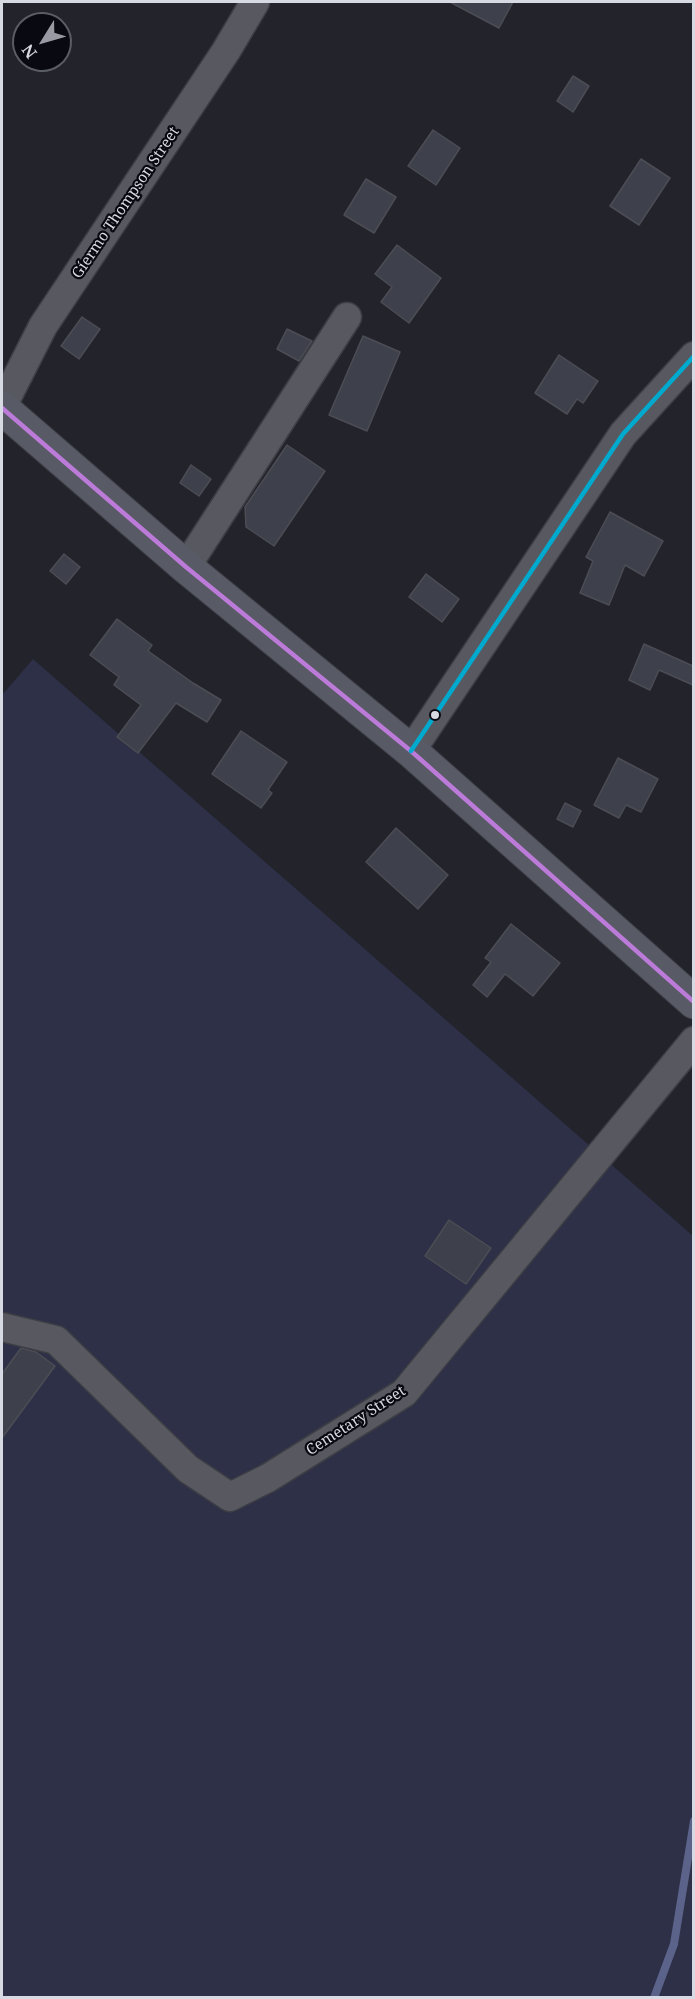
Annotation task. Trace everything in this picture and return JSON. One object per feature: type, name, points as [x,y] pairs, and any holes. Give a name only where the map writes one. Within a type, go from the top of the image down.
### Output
[{"type":"highway","points":[[2,407],[186,567],[411,751],[690,991]]},
{"type":"street","name":"Gíermo Thompson Street","points":[[2,407],[44,326],[214,70],[255,2]]},
{"type":"street","points":[[186,567],[347,317]]},
{"type":"street","points":[[411,751],[623,434],[693,356]]},
{"type":"street","name":"Cemetary Street","points":[[2,1327],[56,1340],[188,1470],[230,1497],[268,1478],[404,1393],[693,1041]]},
{"type":"shaded area","points":[[33,659],[693,1236],[694,1997],[2,1998],[2,695]]},
{"type":"building","points":[[450,2],[513,2],[499,28]]},
{"type":"building","points":[[573,76],[589,86],[573,112],[557,101]]},
{"type":"building","points":[[433,130],[460,148],[436,185],[408,166]]},
{"type":"building","points":[[641,159],[670,178],[639,225],[610,206]]},
{"type":"building","points":[[366,179],[396,197],[374,233],[344,215]]},
{"type":"building","points":[[397,245],[441,278],[409,323],[381,302],[392,287],[375,274]]},
{"type":"building","points":[[82,317],[100,329],[79,359],[61,346]]},
{"type":"building","points":[[287,329],[312,341],[299,361],[277,349]]},
{"type":"building","points":[[363,336],[400,352],[367,431],[329,415]]},
{"type":"building","points":[[559,355],[598,381],[583,403],[577,399],[567,414],[535,393]]},
{"type":"building","points":[[287,445],[325,471],[274,546],[246,527],[245,507]]},
{"type":"building","points":[[191,465],[211,479],[199,496],[180,483]]},
{"type":"building","points":[[610,512],[663,541],[644,576],[625,565],[609,605],[580,593],[593,561],[586,557]]},
{"type":"building","points":[[64,554],[80,567],[66,584],[50,571]]},
{"type":"building","points":[[426,574],[459,599],[442,622],[409,597]]},
{"type":"building","points":[[117,619],[152,645],[148,651],[221,700],[207,722],[176,703],[138,753],[117,737],[141,705],[114,685],[119,677],[90,655]]},
{"type":"building","points":[[644,644],[693,666],[693,685],[659,670],[650,690],[629,680]]},
{"type":"building","points":[[241,731],[287,762],[268,790],[272,793],[261,808],[212,774]]},
{"type":"building","points":[[618,758],[658,779],[641,812],[626,805],[619,818],[594,805]]},
{"type":"building","points":[[565,803],[581,811],[573,827],[557,819]]},
{"type":"building","points":[[396,828],[448,875],[418,909],[366,862]]},
{"type":"building","points":[[511,924],[560,963],[533,996],[505,974],[487,997],[473,985],[491,962],[485,958]]},
{"type":"building","points":[[449,1220],[491,1248],[466,1284],[425,1256]]},
{"type":"building","points":[[21,1348],[36,1352],[55,1366],[2,1438],[2,1374]]},
{"type":"waterway","points":[[654,1998],[674,1944],[694,1821]]},
{"type":"transit line","points":[[411,751],[623,434],[694,356]]},
{"type":"transit line","points":[[2,408],[186,567],[411,751],[694,1002]]}]
